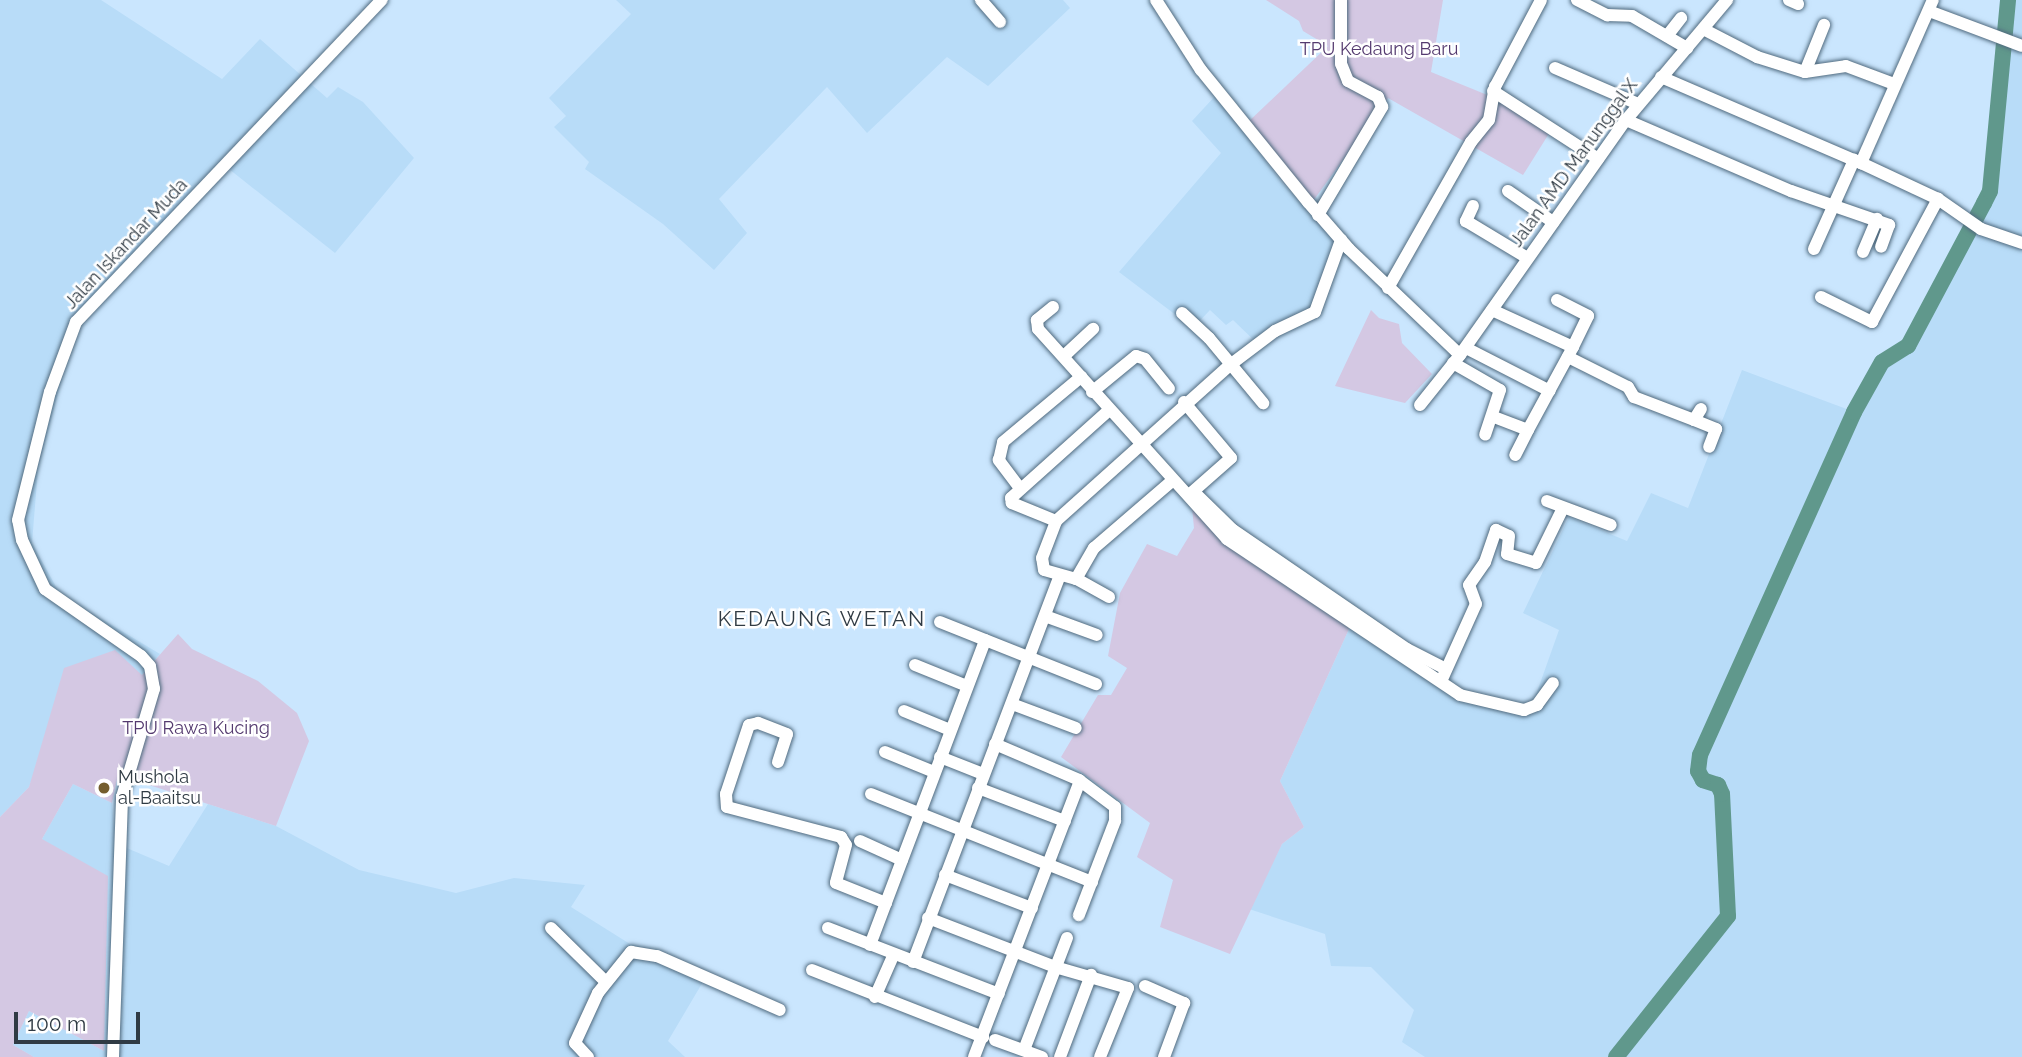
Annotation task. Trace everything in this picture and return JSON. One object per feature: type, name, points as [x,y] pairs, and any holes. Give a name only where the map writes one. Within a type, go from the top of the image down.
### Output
[{"type":"street","name":"Jalan Iskandar Muda","points":[[113,1057],[122,797],[154,689],[150,666],[141,656],[45,589],[22,540],[18,520],[50,392],[76,322],[382,0]]},
{"type":"street","points":[[981,0],[1000,22]]},
{"type":"street","points":[[1156,0],[1201,70],[1340,240],[1388,288],[1500,390],[1494,416],[1485,435]]},
{"type":"street","points":[[1318,215],[1381,107],[1378,97],[1348,81],[1341,64],[1341,0]]},
{"type":"street","points":[[1388,288],[1471,142],[1489,120],[1493,91],[1541,0]]},
{"type":"street","points":[[1577,0],[1607,15],[1632,16],[1687,48]]},
{"type":"street","name":"Jalan AMD Manunggal X","points":[[1420,405],[1460,355],[1526,257],[1626,120],[1661,77],[1706,30],[1727,0]]},
{"type":"street","points":[[1814,249],[1931,5],[1996,37],[2017,44]]},
{"type":"street","points":[[1667,36],[1681,18]]},
{"type":"street","points":[[1805,72],[1824,25]]},
{"type":"street","points":[[1706,30],[1757,57],[1805,72],[1846,66],[1894,84]]},
{"type":"street","points":[[1555,68],[1639,104]]},
{"type":"street","points":[[1661,77],[1858,162],[1938,199],[1976,227],[2022,243]]},
{"type":"street","points":[[1493,91],[1598,159]]},
{"type":"street","points":[[1626,120],[1834,208],[1877,219],[1889,225],[1881,247]]},
{"type":"street","points":[[1508,191],[1552,222]]},
{"type":"street","points":[[1821,297],[1872,322],[1938,199]]},
{"type":"street","points":[[1473,206],[1466,221],[1526,257]]},
{"type":"street","points":[[1863,252],[1877,219]]},
{"type":"street","points":[[1109,597],[1076,579],[1059,577],[1044,570],[1042,558],[1056,521],[1184,402],[1275,331],[1315,312],[1340,240]]},
{"type":"street","points":[[1515,455],[1588,316],[1557,300]]},
{"type":"street","points":[[1054,307],[1036,325],[1108,411],[1172,481],[1233,530],[1407,649],[1446,669]]},
{"type":"street","points":[[1492,310],[1571,352],[1628,387],[1634,397],[1698,414],[1716,429],[1709,447]]},
{"type":"street","points":[[1182,313],[1263,403]]},
{"type":"street","points":[[1064,356],[1093,328]]},
{"type":"street","points":[[1460,355],[1550,391]]},
{"type":"street","points":[[1093,392],[1136,356],[1149,363],[1169,389]]},
{"type":"street","points":[[1019,487],[999,460],[1003,442],[1081,377]]},
{"type":"street","points":[[1184,402],[1231,458],[1190,495]]},
{"type":"street","points":[[1056,521],[1012,503],[1019,487],[1108,411]]},
{"type":"street","points":[[1494,416],[1528,430]]},
{"type":"street","points":[[1076,579],[1094,548],[1172,481]]},
{"type":"street","points":[[1190,495],[1227,539],[1441,684],[1469,699],[1524,710],[1537,705],[1553,682]]},
{"type":"street","points":[[1547,501],[1562,510],[1611,525]]},
{"type":"street","points":[[1441,684],[1475,604],[1469,585],[1485,562],[1496,530],[1509,536],[1507,554],[1536,563],[1562,510]]},
{"type":"street","points":[[913,962],[1059,577]]},
{"type":"street","points":[[1045,616],[1097,635]]},
{"type":"street","points":[[940,622],[1096,684]]},
{"type":"street","points":[[870,945],[985,640]]},
{"type":"street","points":[[915,665],[967,685]]},
{"type":"street","points":[[1012,704],[1076,728]]},
{"type":"street","points":[[904,711],[950,730]]},
{"type":"street","points":[[778,762],[787,734],[758,723],[749,725],[726,794],[727,807],[841,837],[846,845],[836,883],[886,903]]},
{"type":"street","points":[[995,744],[1080,781],[1116,810],[1079,915]]},
{"type":"street","points":[[885,752],[934,772]]},
{"type":"street","points":[[940,757],[983,774]]},
{"type":"street","points":[[974,1057],[989,1038],[999,994],[1080,781]]},
{"type":"street","points":[[978,788],[1065,821]]},
{"type":"street","points":[[871,794],[1092,882]]},
{"type":"street","points":[[860,841],[902,860]]},
{"type":"street","points":[[945,875],[1032,908]]},
{"type":"street","points":[[928,918],[1055,967],[1091,975],[1128,989],[1100,1057]]},
{"type":"street","points":[[551,928],[606,982]]},
{"type":"street","points":[[828,928],[893,956],[999,994]]},
{"type":"street","points":[[1024,1050],[1067,938]]},
{"type":"street","points":[[588,1057],[575,1043],[606,982],[631,952],[640,951],[780,1010]]},
{"type":"street","points":[[875,997],[893,956]]},
{"type":"street","points":[[813,970],[875,997],[1042,1057]]},
{"type":"street","points":[[1060,1057],[1091,975]]},
{"type":"street","points":[[1144,986],[1184,1003],[1164,1057]]},
{"type":"shaded area","points":[[0,0],[101,0],[222,79],[260,39],[327,98],[338,87],[363,102],[414,158],[335,253],[229,169],[76,325],[38,469],[32,543],[60,594],[160,654],[142,675],[37,766],[29,787],[0,817]]},
{"type":"shaded area","points":[[616,0],[1063,0],[1070,8],[988,86],[947,57],[867,133],[827,87],[719,199],[747,233],[714,270],[663,224],[585,169],[589,162],[554,127],[566,116],[549,98],[631,14]]},
{"type":"shaded area","points":[[2004,0],[2022,0],[2022,1057],[1425,1057],[1402,1042],[1414,1010],[1371,967],[1331,966],[1325,934],[1249,909],[1282,844],[1304,827],[1280,781],[1354,618],[1456,689],[1532,706],[1559,630],[1523,613],[1569,517],[1627,541],[1651,493],[1688,508],[1742,370],[1852,411],[1880,360],[1907,352],[1990,192]]},
{"type":"shaded area","points":[[1216,95],[1282,183],[1341,245],[1313,320],[1260,346],[1233,320],[1226,325],[1210,310],[1193,328],[1119,272],[1221,153],[1192,121]]},
{"type":"shaded area","points":[[73,784],[112,803],[115,843],[169,866],[208,804],[276,826],[359,870],[456,893],[514,878],[585,885],[571,907],[630,944],[656,950],[707,975],[668,1041],[685,1057],[34,1057],[13,1045],[29,1011],[104,1051],[42,839]]},
{"type":"green space","name":"TPU Kedaung Baru","points":[[1266,0],[1443,0],[1431,72],[1502,101],[1550,132],[1523,175],[1388,98],[1313,201],[1247,123],[1328,46],[1303,31],[1299,21]]},
{"type":"green space","points":[[1371,310],[1379,318],[1399,324],[1402,343],[1432,374],[1405,403],[1335,386]]},
{"type":"green space","points":[[1191,497],[1354,618],[1280,781],[1304,827],[1282,844],[1230,954],[1160,927],[1173,880],[1137,857],[1150,823],[1061,757],[1098,695],[1111,695],[1127,668],[1108,656],[1120,593],[1147,544],[1177,556],[1194,528]]},
{"type":"green space","name":"TPU Rawa Kucing","points":[[178,634],[192,649],[258,681],[297,713],[309,741],[276,826],[118,775],[112,803],[73,784],[42,839],[108,876],[104,1051],[29,1011],[13,1045],[34,1057],[0,1057],[0,817],[29,787],[64,668],[115,650],[142,675]]},
{"type":"waterway","points":[[1616,1057],[1728,916],[1722,794],[1718,785],[1703,780],[1698,771],[1700,755],[1854,412],[1882,362],[1908,346],[1990,191],[2008,0]]},
{"type":"place","name":"Mushola al-Baaitsu","points":[[104,788]]},
{"type":"district","name":"KEDAUNG WETAN","points":[[822,619]]}]
